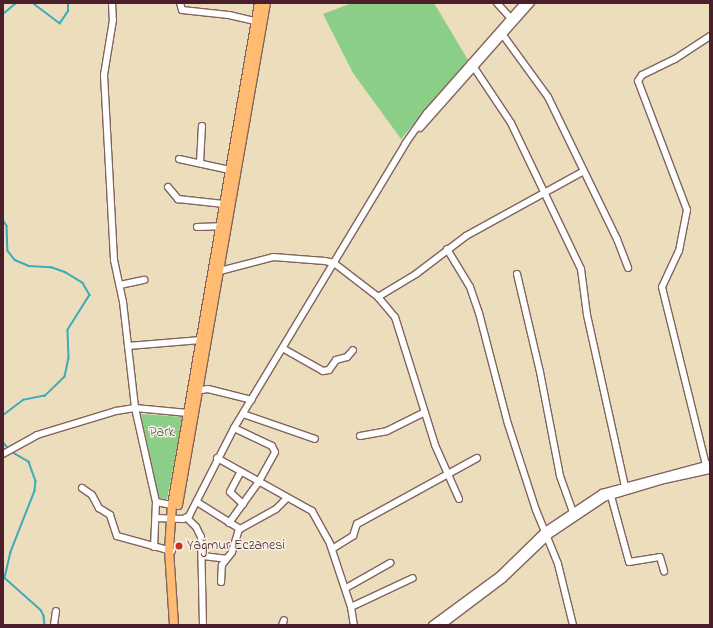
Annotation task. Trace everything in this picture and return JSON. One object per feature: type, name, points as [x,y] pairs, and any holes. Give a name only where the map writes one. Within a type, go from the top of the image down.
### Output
[{"type":"main road","points":[[174,519],[172,505],[188,413],[196,391],[201,340],[216,272],[224,204],[259,3]]},
{"type":"main road","points":[[174,625],[170,565],[174,519],[216,272],[266,3]]},
{"type":"street","points":[[112,3],[112,20],[104,75],[114,260],[120,285],[135,408],[156,502],[154,547]]},
{"type":"street","points":[[180,3],[182,10],[229,15],[256,21]]},
{"type":"street","points":[[498,3],[512,20]]},
{"type":"street","points":[[187,518],[197,502],[217,458],[234,428],[284,348],[405,144],[512,20],[524,3]]},
{"type":"street","points":[[512,20],[531,3]]},
{"type":"street","points":[[501,33],[548,98],[582,172],[617,239],[628,268]]},
{"type":"street","points":[[709,466],[662,287],[679,251],[687,210],[638,81],[642,75],[675,59],[710,36]]},
{"type":"street","points":[[472,65],[511,123],[581,269],[587,315],[625,486]]},
{"type":"street","points":[[200,163],[202,126]]},
{"type":"street","points":[[179,159],[230,170]]},
{"type":"street","points":[[378,297],[416,274],[466,236],[546,194],[582,172]]},
{"type":"street","points":[[168,187],[175,198],[224,204]]},
{"type":"street","points":[[197,226],[221,226]]},
{"type":"street","points":[[447,249],[470,286],[479,313],[508,424],[547,537],[558,564],[573,625]]},
{"type":"street","points":[[216,272],[273,257],[334,263],[378,297],[395,317],[424,412],[447,474],[458,498]]},
{"type":"street","points":[[517,274],[544,387],[560,476],[573,514]]},
{"type":"street","points":[[120,285],[144,280]]},
{"type":"street","points":[[128,346],[201,340]]},
{"type":"street","points":[[284,348],[323,371],[329,370],[336,360],[347,357],[353,350]]},
{"type":"street","points":[[196,391],[220,391],[252,400]]},
{"type":"street","points":[[3,454],[37,435],[91,417],[135,408],[188,413]]},
{"type":"street","points":[[360,436],[387,431],[424,412]]},
{"type":"street","points":[[243,414],[315,439]]},
{"type":"street","points":[[229,523],[258,483],[274,454],[274,449],[234,428]]},
{"type":"street","points":[[217,458],[240,473],[312,512],[332,549],[346,588],[354,625]]},
{"type":"street","points":[[332,549],[353,536],[358,524],[477,458]]},
{"type":"street","points":[[432,625],[442,623],[503,579],[573,514],[602,493],[709,466]]},
{"type":"street","points":[[442,623],[500,575],[545,530],[573,514],[611,496],[709,466]]},
{"type":"street","points":[[240,473],[230,492],[243,504]]},
{"type":"street","points":[[82,488],[92,495],[99,508],[110,515],[117,536],[171,551]]},
{"type":"street","points":[[611,496],[629,562],[660,557],[664,571]]},
{"type":"street","points":[[221,582],[222,565],[232,552],[239,529],[276,509],[286,499]]},
{"type":"street","points":[[156,502],[172,505]]},
{"type":"street","points":[[197,502],[239,529]]},
{"type":"street","points":[[156,518],[187,518]]},
{"type":"street","points":[[187,518],[200,532],[203,556],[203,625]]},
{"type":"street","points":[[203,556],[226,559]]},
{"type":"street","points":[[346,588],[390,563]]},
{"type":"street","points":[[351,607],[413,578]]},
{"type":"street","points":[[54,625],[56,611]]},
{"type":"green space","points":[[352,3],[434,3],[468,60],[401,139],[353,73],[323,14]]},
{"type":"green space","name":"Park","points":[[141,414],[183,417],[167,499],[159,498]]},
{"type":"waterway","points":[[3,14],[16,3]]},
{"type":"waterway","points":[[33,3],[60,23],[68,11],[68,3]]},
{"type":"waterway","points":[[3,220],[7,226],[8,251],[15,260],[29,266],[51,267],[65,272],[83,283],[90,295],[68,330],[69,358],[65,377],[45,396],[24,400],[3,416]]},
{"type":"waterway","points":[[3,442],[9,449]]},
{"type":"waterway","points":[[12,452],[29,462],[36,481],[35,491],[11,552],[5,578],[41,610],[44,616],[45,625]]},
{"type":"place","name":"Yağmur Eczanesi","points":[[179,546]]}]
